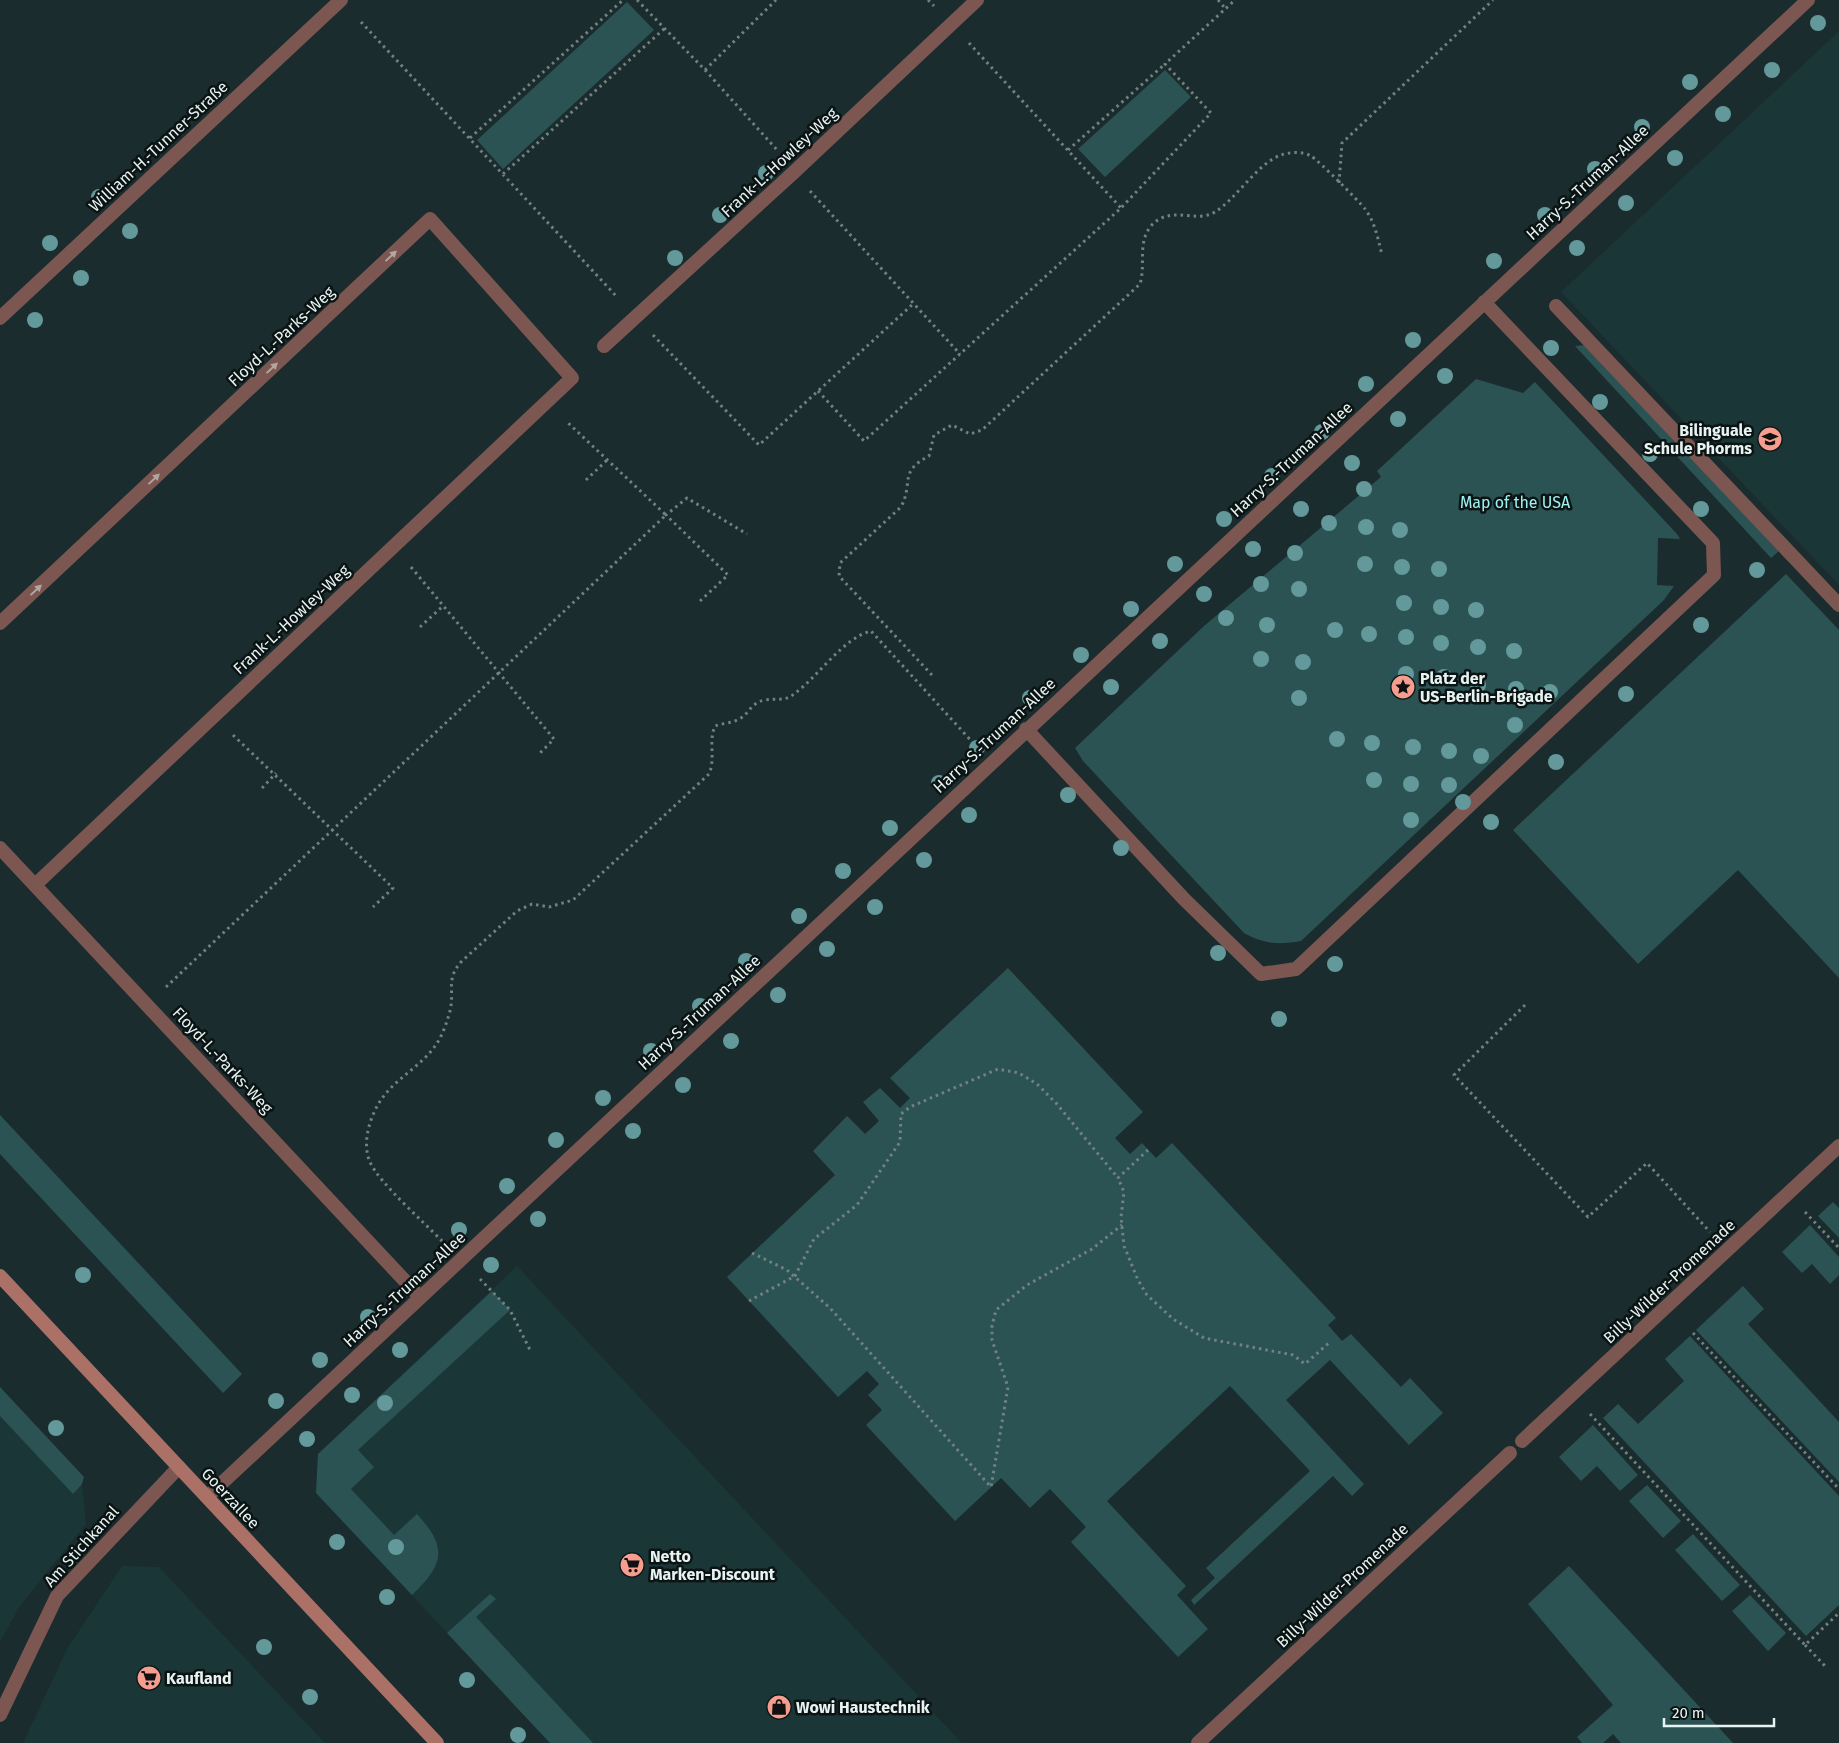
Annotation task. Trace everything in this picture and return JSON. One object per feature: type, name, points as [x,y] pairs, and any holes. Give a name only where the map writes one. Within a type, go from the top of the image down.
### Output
[{"type":"main road","name":"Goerzallee","points":[[0,1276],[437,1743]]},
{"type":"street","name":"William-H.-Tunner-Straße","points":[[0,318],[341,0]]},
{"type":"street","name":"Frank-L.-Howley-Weg","points":[[604,346],[637,318],[977,0]]},
{"type":"street","name":"Harry-S.-Truman-Allee","points":[[207,1497],[1808,0]]},
{"type":"street","name":"Floyd-L.-Parks-Weg","points":[[0,624],[430,219],[572,378]]},
{"type":"street","points":[[1026,730],[1184,899],[1261,974],[1296,969],[1310,956],[1714,575],[1713,543],[1484,302]]},
{"type":"street","points":[[1556,306],[1839,605]]},
{"type":"street","name":"Frank-L.-Howley-Weg","points":[[35,885],[572,378]]},
{"type":"street","name":"Floyd-L.-Parks-Weg","points":[[0,848],[420,1297]]},
{"type":"street","name":"Billy-Wilder-Promenade","points":[[1522,1441],[1839,1146]]},
{"type":"street","name":"Billy-Wilder-Promenade","points":[[1198,1743],[1510,1453]]},
{"type":"street","name":"Am Stichkanal","points":[[0,1715],[57,1596],[179,1467]]},
{"type":"path","points":[[470,138],[623,0]]},
{"type":"path","points":[[705,70],[776,0]]},
{"type":"path","points":[[928,0],[1121,208]]},
{"type":"path","points":[[1218,0],[1226,8]]},
{"type":"path","points":[[1068,150],[1235,0]]},
{"type":"path","points":[[1340,184],[1342,143],[1493,0]]},
{"type":"path","points":[[362,22],[637,318],[759,445],[913,304]]},
{"type":"path","points":[[503,174],[665,28]]},
{"type":"path","points":[[818,392],[864,441],[1121,208],[1211,113],[1165,64]]},
{"type":"path","points":[[932,675],[838,576],[840,563],[901,507],[905,499],[907,477],[912,465],[929,456],[934,435],[952,425],[970,434],[982,430],[1140,284],[1144,272],[1142,245],[1152,225],[1163,217],[1175,214],[1205,216],[1215,212],[1260,170],[1280,155],[1298,152],[1311,156],[1365,209],[1374,225],[1382,255]]},
{"type":"path","points":[[547,402],[728,575],[700,601]]},
{"type":"path","points":[[586,480],[607,460]]},
{"type":"path","points":[[147,1005],[498,672],[666,515],[687,498],[747,534]]},
{"type":"path","points":[[394,546],[554,739],[539,754]]},
{"type":"path","points":[[420,627],[443,606]]},
{"type":"path","points":[[531,1352],[510,1310],[383,1180],[370,1163],[366,1141],[374,1116],[383,1097],[436,1045],[450,1010],[450,981],[456,968],[517,911],[532,904],[549,907],[573,900],[709,774],[714,764],[711,736],[715,726],[742,718],[751,706],[764,700],[782,700],[794,694],[832,657],[864,632],[872,631],[990,763]]},
{"type":"path","points":[[211,718],[245,743],[393,888],[373,907]]},
{"type":"path","points":[[262,788],[276,773]]},
{"type":"path","points":[[1526,1005],[1454,1075],[1588,1217],[1647,1163],[1727,1250]]},
{"type":"path","points":[[749,1302],[795,1276],[814,1239],[857,1205],[900,1142],[901,1114],[910,1106],[998,1069],[1019,1073],[1037,1084],[1056,1103],[1118,1178],[1124,1192],[1122,1225],[1124,1246],[1138,1280],[1147,1295],[1172,1319],[1204,1338],[1293,1355],[1305,1364],[1330,1342]]},
{"type":"path","points":[[1118,1178],[1148,1150]]},
{"type":"path","points":[[1788,1193],[1839,1248]]},
{"type":"path","points":[[752,1253],[795,1276],[830,1308],[991,1487],[1008,1387],[992,1340],[992,1326],[996,1310],[1027,1285],[1092,1249],[1122,1225]]},
{"type":"path","points":[[1694,1333],[1839,1490]]},
{"type":"path","points":[[1572,1394],[1825,1666]]},
{"type":"path","points":[[1805,1645],[1839,1613]]},
{"type":"shaded area","name":"Bilinguale Schule Phorms","points":[[1839,31],[1839,585],[1561,292]]},
{"type":"shaded area","points":[[517,1266],[962,1743],[550,1743],[316,1493],[318,1454]]},
{"type":"shaded area","points":[[0,1397],[82,1484],[86,1524],[20,1606],[0,1642]]},
{"type":"shaded area","points":[[122,1566],[159,1567],[325,1743],[23,1743],[67,1649]]},
{"type":"green space","points":[[627,2],[654,30],[503,169],[477,140]]},
{"type":"green space","points":[[1165,70],[1191,97],[1105,177],[1078,149]]},
{"type":"green space","points":[[1585,345],[1779,551],[1771,558],[1575,346]]},
{"type":"green space","name":"Platz der US-Berlin-Brigade","points":[[1476,379],[1523,393],[1535,382],[1677,534],[1680,539],[1658,538],[1657,585],[1674,586],[1664,600],[1301,941],[1279,943],[1258,939],[1244,933],[1083,761],[1075,748],[1204,626],[1381,477],[1377,471]]},
{"type":"green space","points":[[1786,574],[1839,630],[1839,978],[1738,870],[1638,964],[1513,830]]},
{"type":"green space","points":[[1008,968],[1143,1112],[1115,1138],[1130,1154],[1142,1143],[1156,1158],[1172,1143],[1336,1318],[1328,1325],[1342,1341],[1351,1334],[1401,1387],[1410,1378],[1443,1413],[1409,1445],[1330,1360],[1286,1400],[1364,1484],[1352,1496],[1333,1476],[1194,1605],[1191,1600],[1215,1578],[1206,1568],[1310,1471],[1230,1386],[1107,1501],[1186,1586],[1177,1595],[1208,1629],[1178,1657],[1071,1542],[1086,1527],[1050,1489],[1030,1508],[1001,1478],[955,1521],[866,1425],[882,1410],[868,1395],[879,1384],[867,1371],[838,1397],[727,1277],[835,1175],[813,1151],[847,1116],[865,1134],[879,1121],[863,1102],[880,1088],[900,1108],[910,1098],[890,1078]]},
{"type":"green space","points":[[0,1115],[242,1374],[223,1393],[0,1154]]},
{"type":"green space","points":[[1833,1202],[1839,1208],[1839,1238],[1818,1216]]},
{"type":"green space","points":[[1810,1225],[1839,1257],[1839,1275],[1830,1284],[1812,1264],[1802,1273],[1782,1252]]},
{"type":"green space","points":[[1743,1286],[1764,1309],[1748,1324],[1839,1422],[1839,1482],[1696,1330]]},
{"type":"green space","points":[[492,1291],[510,1310],[358,1450],[374,1467],[351,1489],[394,1535],[417,1514],[434,1537],[438,1547],[436,1565],[430,1575],[412,1595],[316,1493],[318,1454]]},
{"type":"green space","points":[[1690,1336],[1839,1496],[1839,1605],[1806,1636],[1603,1418],[1618,1404],[1638,1424],[1684,1381],[1665,1359]]},
{"type":"green space","points":[[0,1387],[84,1477],[82,1484],[73,1494],[0,1416]]},
{"type":"green space","points":[[1593,1425],[1638,1475],[1620,1491],[1597,1466],[1581,1481],[1559,1457]]},
{"type":"green space","points":[[1647,1485],[1681,1521],[1663,1538],[1629,1501]]},
{"type":"green space","points":[[1693,1534],[1740,1585],[1722,1601],[1675,1550]]},
{"type":"green space","points":[[1569,1566],[1733,1743],[1621,1743],[1613,1734],[1603,1743],[1582,1743],[1577,1737],[1613,1705],[1528,1604]]},
{"type":"green space","points":[[490,1594],[496,1599],[476,1617],[593,1743],[550,1743],[447,1633]]},
{"type":"green space","points":[[1750,1595],[1786,1633],[1768,1651],[1732,1611]]},
{"type":"place","name":"Bilinguale Schule Phorms","points":[[1770,439]]},
{"type":"place","name":"Platz der US-Berlin-Brigade","points":[[1403,687]]},
{"type":"place","name":"Netto Marken-Discount","points":[[632,1565]]},
{"type":"place","name":"Kaufland","points":[[149,1678]]},
{"type":"place","name":"Wowi Haustechnik","points":[[779,1707]]},
{"type":"park label","name":"Map of the USA","points":[[1515,502]]}]
